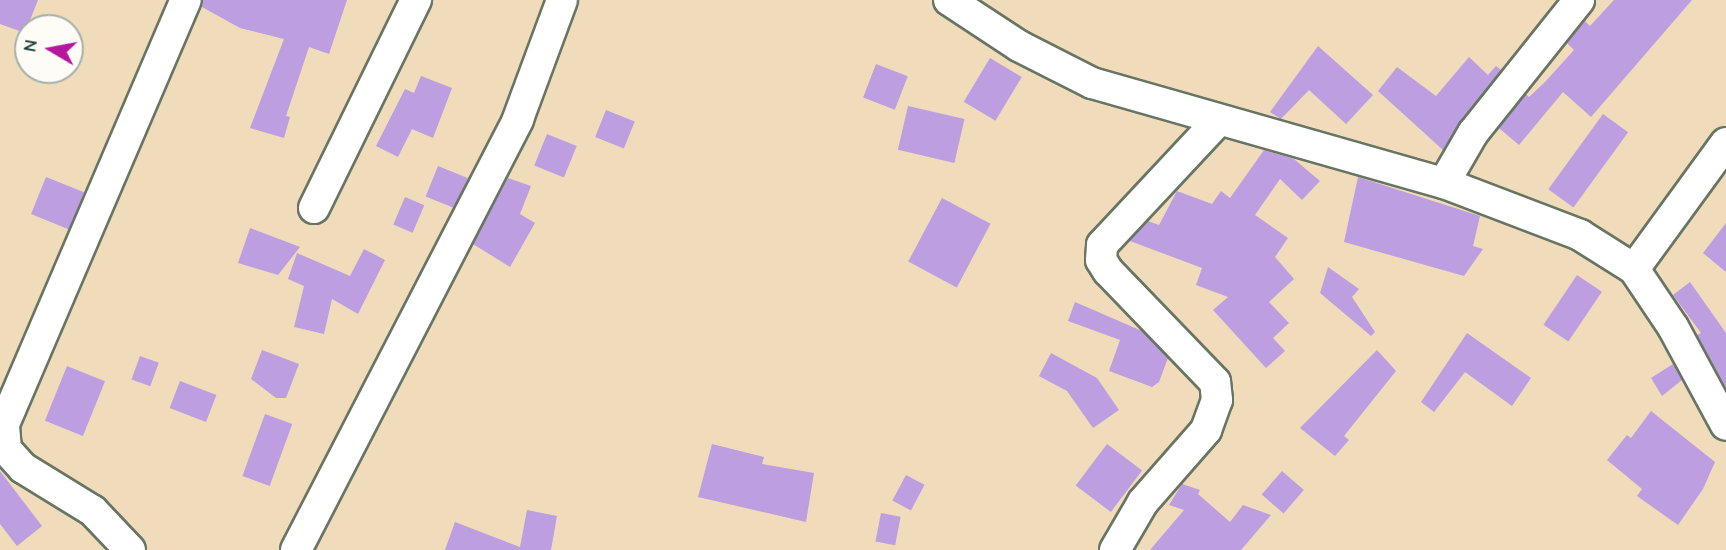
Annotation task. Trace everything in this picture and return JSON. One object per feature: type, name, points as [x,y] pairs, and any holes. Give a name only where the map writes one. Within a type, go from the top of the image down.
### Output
[{"type":"street","points":[[130,550],[93,511],[23,468],[6,449],[4,424],[186,0]]},
{"type":"street","points":[[314,208],[416,0]]},
{"type":"street","points":[[296,550],[518,119],[562,0]]},
{"type":"street","points":[[1444,183],[1473,133],[1579,0]]},
{"type":"street","points":[[958,2],[1058,68],[1117,92],[1444,183],[1551,221],[1634,269],[1673,327],[1726,425]]},
{"type":"street","points":[[1115,550],[1143,502],[1206,430],[1217,400],[1215,382],[1108,271],[1101,260],[1102,245],[1218,121]]},
{"type":"street","points":[[1634,269],[1726,143]]},
{"type":"building","points":[[0,0],[38,0],[32,14],[14,14],[14,29],[0,24]]},
{"type":"building","points":[[203,0],[347,0],[329,54],[309,47],[286,116],[290,117],[284,138],[250,128],[284,39],[240,28],[202,7]]},
{"type":"building","points":[[1614,0],[1692,0],[1591,117],[1563,92],[1519,145],[1499,128],[1526,94],[1529,97],[1574,50],[1567,43],[1585,21],[1590,26]]},
{"type":"building","points":[[1318,46],[1373,95],[1346,124],[1309,90],[1281,119],[1270,112]]},
{"type":"building","points":[[1469,57],[1488,75],[1496,66],[1501,70],[1443,150],[1378,91],[1397,67],[1436,96]]},
{"type":"building","points":[[990,58],[1022,77],[995,121],[964,102]]},
{"type":"building","points":[[876,64],[908,76],[895,110],[863,98]]},
{"type":"building","points":[[421,76],[452,88],[433,138],[412,129],[398,157],[376,146],[405,89],[414,93]]},
{"type":"building","points":[[908,106],[965,119],[954,163],[898,150]]},
{"type":"building","points":[[606,110],[635,122],[624,149],[595,137]]},
{"type":"building","points":[[1603,114],[1628,132],[1573,207],[1548,189]]},
{"type":"building","points":[[547,134],[577,146],[564,178],[534,166]]},
{"type":"building","points":[[1264,150],[1294,159],[1320,181],[1302,200],[1280,179],[1255,215],[1288,238],[1275,257],[1294,279],[1269,302],[1289,323],[1273,338],[1285,351],[1266,368],[1213,310],[1228,297],[1196,285],[1202,268],[1130,241],[1148,221],[1159,225],[1177,191],[1212,204],[1221,191],[1230,198]]},
{"type":"building","points":[[438,166],[468,178],[455,209],[426,197]]},
{"type":"building","points":[[46,177],[84,192],[69,229],[31,214]]},
{"type":"building","points":[[1358,177],[1480,216],[1473,246],[1483,249],[1464,276],[1344,242]]},
{"type":"building","points":[[508,178],[531,186],[520,214],[535,223],[510,267],[473,244]]},
{"type":"building","points":[[405,197],[424,205],[413,233],[393,225]]},
{"type":"building","points":[[942,198],[991,224],[957,287],[908,262]]},
{"type":"building","points":[[1726,223],[1726,272],[1703,253]]},
{"type":"building","points":[[250,228],[300,247],[278,275],[238,263]]},
{"type":"building","points":[[364,249],[385,260],[358,314],[332,299],[324,334],[294,327],[304,286],[288,279],[297,253],[350,276]]},
{"type":"building","points":[[1328,267],[1359,289],[1352,297],[1375,332],[1371,336],[1320,293]]},
{"type":"building","points":[[1577,275],[1602,292],[1568,342],[1543,325]]},
{"type":"building","points":[[1690,282],[1726,333],[1726,388],[1697,335],[1701,333],[1673,295]]},
{"type":"building","points":[[1075,302],[1142,331],[1168,358],[1159,382],[1152,387],[1109,371],[1120,340],[1068,321]]},
{"type":"building","points":[[1467,333],[1531,378],[1512,406],[1465,372],[1434,412],[1421,402]]},
{"type":"building","points":[[262,350],[299,364],[286,398],[276,398],[251,379]]},
{"type":"building","points":[[1377,350],[1396,371],[1344,436],[1349,440],[1335,456],[1300,428]]},
{"type":"building","points":[[1051,353],[1097,378],[1119,410],[1093,428],[1067,391],[1039,376]]},
{"type":"building","points":[[140,356],[159,363],[150,386],[131,379]]},
{"type":"building","points":[[1673,364],[1682,380],[1662,396],[1651,378]]},
{"type":"building","points":[[67,366],[105,381],[83,436],[45,421]]},
{"type":"building","points":[[180,381],[216,395],[206,422],[170,408]]},
{"type":"building","points":[[1651,411],[1715,462],[1703,489],[1678,525],[1637,496],[1642,489],[1607,460],[1627,435],[1631,438]]},
{"type":"building","points":[[265,414],[292,424],[270,486],[242,476]]},
{"type":"building","points":[[712,444],[764,457],[762,464],[814,473],[806,522],[698,497]]},
{"type":"building","points":[[1107,444],[1142,470],[1111,512],[1076,486]]},
{"type":"building","points":[[0,471],[42,526],[17,546],[0,524]]},
{"type":"building","points":[[1282,471],[1304,490],[1284,513],[1262,494]]},
{"type":"building","points":[[906,475],[925,485],[911,510],[892,501]]},
{"type":"building","points":[[1182,484],[1200,490],[1198,494],[1230,522],[1243,505],[1271,515],[1241,550],[1150,550],[1184,510],[1169,505]]},
{"type":"building","points":[[527,510],[557,516],[551,550],[445,550],[455,522],[520,547]]},
{"type":"building","points":[[881,513],[901,517],[895,545],[875,541]]}]
